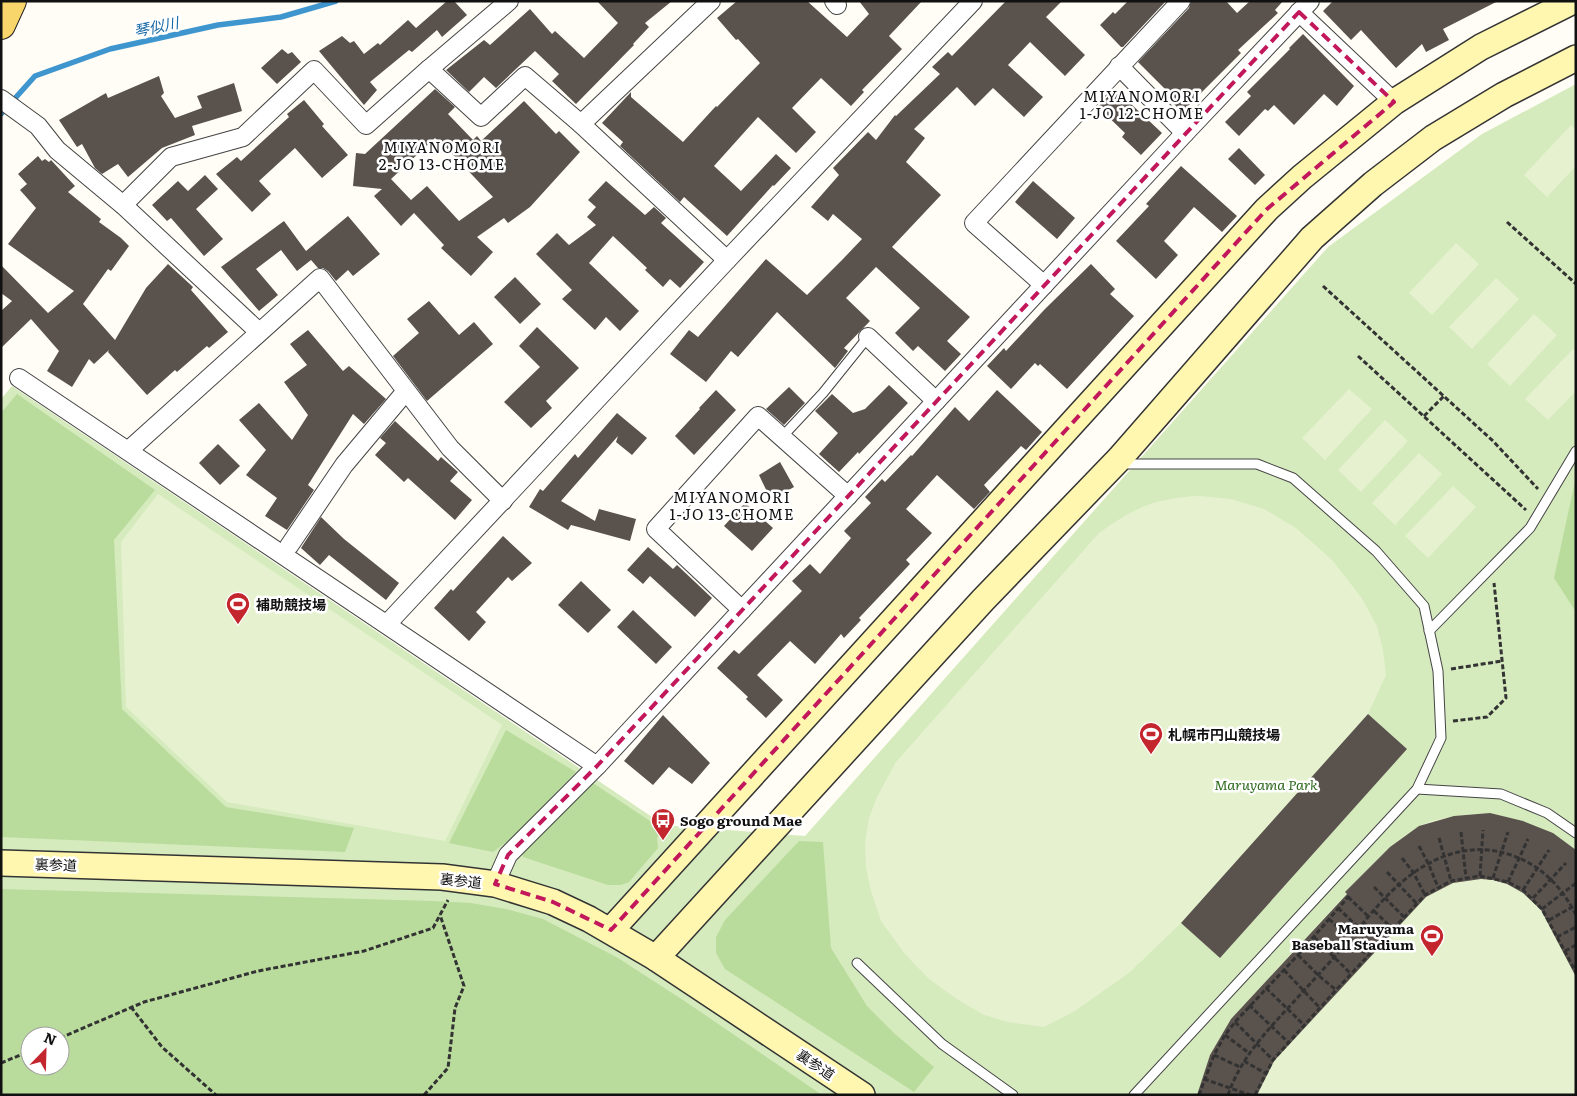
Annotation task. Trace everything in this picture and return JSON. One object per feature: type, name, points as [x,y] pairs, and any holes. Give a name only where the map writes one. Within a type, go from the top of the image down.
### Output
[{"type":"main road","points":[[1,25],[12,1]]},
{"type":"street","points":[[123,205],[171,157],[243,136],[314,70],[366,125],[429,68],[509,1]]},
{"type":"street","points":[[581,124],[711,1]]},
{"type":"street","points":[[387,624],[727,260],[973,1]]},
{"type":"street","points":[[1044,285],[974,222],[1181,1]]},
{"type":"street","points":[[611,930],[1267,209],[1324,158],[1394,102],[1481,47],[1573,1]]},
{"type":"street","points":[[495,884],[508,855],[597,766],[1304,7],[1394,102]]},
{"type":"street","points":[[656,958],[983,600],[1120,458],[1312,238],[1366,190],[1433,138],[1504,95],[1576,58]]},
{"type":"street","points":[[1119,66],[1185,133]]},
{"type":"street","points":[[429,68],[481,117],[525,76],[581,124],[727,260]]},
{"type":"street","points":[[1,99],[38,126],[58,150],[123,205],[259,332]]},
{"type":"street","points":[[129,450],[320,278],[450,448],[503,501]]},
{"type":"street","points":[[868,337],[936,401]]},
{"type":"street","points":[[19,378],[129,450],[597,766]]},
{"type":"street","points":[[289,546],[344,465],[406,391]]},
{"type":"street","points":[[742,610],[656,528],[758,416],[848,496]]},
{"type":"street","name":"裏参道","points":[[1,863],[442,877],[495,884],[553,902],[611,930],[862,1095]]},
{"type":"lane","points":[[782,437],[823,392],[868,337]]},
{"type":"lane","points":[[1429,631],[1530,528],[1576,452]]},
{"type":"lane","points":[[1120,458],[1128,464],[1257,464],[1293,478],[1376,551],[1424,606],[1438,671],[1441,738],[1417,789],[1134,1095]]},
{"type":"lane","points":[[1417,789],[1500,794],[1547,813],[1576,833]]},
{"type":"lane","points":[[857,963],[942,1044],[1013,1095]]},
{"type":"path","points":[[1506,222],[1576,284]]},
{"type":"path","points":[[1323,286],[1493,441],[1548,499]]},
{"type":"path","points":[[1358,356],[1535,519]]},
{"type":"path","points":[[1424,416],[1444,396]]},
{"type":"path","points":[[1440,723],[1487,717],[1506,698],[1492,567]]},
{"type":"path","points":[[1438,671],[1502,661]]},
{"type":"path","points":[[1480,876],[1484,830]]},
{"type":"path","points":[[1461,832],[1466,878]]},
{"type":"path","points":[[1493,878],[1508,832]]},
{"type":"path","points":[[1439,838],[1452,881]]},
{"type":"path","points":[[1508,882],[1528,839]]},
{"type":"path","points":[[1419,846],[1438,887]]},
{"type":"path","points":[[1228,1095],[1240,1067],[1256,1043],[1335,957],[1398,884],[1412,872],[1428,863],[1445,856],[1482,848],[1501,851],[1519,858],[1550,878],[1574,906],[1576,915]]},
{"type":"path","points":[[1523,890],[1549,850]]},
{"type":"path","points":[[1402,858],[1425,895]]},
{"type":"path","points":[[1533,898],[1566,863]]},
{"type":"path","points":[[1387,872],[1418,904]]},
{"type":"path","points":[[1255,1095],[1273,1060],[1336,990],[1425,895],[1452,881],[1480,876],[1508,882],[1523,890],[1542,909],[1565,951],[1574,962],[1576,972]]},
{"type":"path","points":[[70,1034],[144,1002],[258,971],[364,951],[433,928],[458,879]]},
{"type":"path","points":[[1542,909],[1576,883]]},
{"type":"path","points":[[1374,887],[1404,917]]},
{"type":"path","points":[[1199,1095],[1214,1055],[1225,1035],[1249,1005],[1298,955],[1348,897],[1369,917]]},
{"type":"path","points":[[1548,920],[1574,906]]},
{"type":"path","points":[[1338,908],[1360,928]]},
{"type":"path","points":[[1374,911],[1393,929]]},
{"type":"path","points":[[424,1095],[448,1068],[455,1008],[464,986],[440,914]]},
{"type":"path","points":[[1329,919],[1368,956]]},
{"type":"path","points":[[1364,923],[1382,941]]},
{"type":"path","points":[[1557,937],[1576,927]]},
{"type":"path","points":[[1314,936],[1351,974]]},
{"type":"path","points":[[1565,951],[1576,945]]},
{"type":"path","points":[[1298,955],[1336,990]]},
{"type":"path","points":[[1284,970],[1320,1008]]},
{"type":"path","points":[[1266,988],[1304,1026]]},
{"type":"path","points":[[1249,1005],[1289,1043]]},
{"type":"path","points":[[131,1008],[162,1047],[216,1095]]},
{"type":"path","points":[[1235,1022],[1273,1060]]},
{"type":"path","points":[[1225,1035],[1249,1053]]},
{"type":"path","points":[[1,1063],[20,1055]]},
{"type":"path","points":[[1214,1055],[1240,1067]]},
{"type":"path","points":[[1244,1061],[1265,1073]]},
{"type":"path","points":[[1204,1079],[1250,1095]]},
{"type":"highlighted area","points":[[1299,12],[1394,102],[1267,209],[611,930],[553,902],[495,884],[508,855],[597,766]]},
{"type":"green space","name":"Maruyama Park","points":[[1576,84],[1576,1095],[1,1095],[1,399],[12,386],[664,825],[805,836],[1328,247],[1482,134]]},
{"type":"green space","points":[[1571,125],[1576,129],[1576,166],[1547,197],[1524,175]]},
{"type":"green space","points":[[1456,243],[1479,264],[1432,315],[1409,293]]},
{"type":"green space","points":[[1496,278],[1519,299],[1472,349],[1449,327]]},
{"type":"green space","points":[[1534,314],[1557,335],[1510,386],[1487,364]]},
{"type":"green space","points":[[1573,349],[1576,351],[1576,391],[1548,420],[1525,399]]},
{"type":"green space","points":[[1349,389],[1372,409],[1325,460],[1302,438]]},
{"type":"green space","points":[[17,394],[155,490],[114,540],[122,709],[226,807],[354,828],[345,852],[1,837],[1,413]]},
{"type":"green space","points":[[1385,420],[1408,441],[1361,492],[1338,470]]},
{"type":"green space","points":[[1419,453],[1442,474],[1395,525],[1372,503]]},
{"type":"green space","points":[[1576,477],[1576,612],[1554,578]]},
{"type":"green space","points":[[1453,486],[1476,507],[1428,558],[1405,536]]},
{"type":"green space","name":"補助競技場","points":[[158,494],[502,725],[445,841],[227,802],[126,707],[121,542]]},
{"type":"green space","name":"札幌市円山競技場","points":[[1199,496],[1231,499],[1264,509],[1296,528],[1332,560],[1361,597],[1377,626],[1383,650],[1386,675],[1368,714],[1407,749],[1220,958],[1181,923],[1130,972],[1075,1011],[1044,1027],[1007,1022],[982,1014],[929,979],[905,954],[881,921],[866,868],[865,843],[869,818],[877,797],[896,762],[1099,533],[1123,517],[1146,506],[1170,499]]},
{"type":"green space","points":[[506,730],[576,772],[512,838],[493,852],[449,843]]},
{"type":"green space","points":[[593,783],[662,829],[657,838],[658,848],[629,882],[621,885],[608,885],[523,857],[522,852]]},
{"type":"green space","name":"Maruyama Baseball Stadium","points":[[1490,813],[1523,821],[1553,833],[1576,850],[1576,1095],[1197,1095],[1210,1055],[1231,1019],[1346,894],[1345,892],[1379,858],[1407,834],[1426,823],[1453,817]]},
{"type":"green space","points":[[799,841],[823,842],[831,948],[867,1006],[895,1034],[934,1067],[914,1092],[725,969],[716,953],[716,937],[725,920]]},
{"type":"green space","points":[[1,889],[434,901],[471,903],[506,909],[543,919],[618,958],[822,1095],[1,1095]]},
{"type":"building","points":[[447,1],[454,1],[467,15],[442,37],[437,30],[412,52],[409,50],[370,82],[377,90],[364,105],[319,51],[342,36],[350,43],[354,41],[364,54],[378,43],[380,45],[408,20],[416,28]]},
{"type":"building","points":[[597,1],[672,1],[645,23],[649,27],[634,45],[576,104],[552,81],[559,74],[535,51],[496,88],[484,77],[469,92],[446,70],[484,40],[490,45],[530,9],[552,34],[555,31],[584,58],[618,23]]},
{"type":"building","points":[[737,1],[807,1],[847,37],[869,14],[859,1],[922,1],[889,36],[902,49],[862,90],[864,92],[851,106],[821,78],[792,108],[816,132],[796,153],[758,117],[714,166],[741,191],[776,154],[791,168],[727,236],[684,197],[680,202],[620,146],[623,142],[602,123],[631,92],[631,97],[683,142],[760,63],[717,18]]},
{"type":"building","points":[[1006,1],[1062,1],[1046,17],[1085,55],[1065,76],[1030,42],[1008,65],[1043,97],[1024,117],[993,88],[975,106],[957,87],[914,129],[925,138],[906,162],[941,195],[892,247],[970,317],[947,341],[961,354],[945,371],[918,346],[913,351],[895,333],[920,308],[876,267],[846,298],[870,321],[844,348],[848,351],[835,368],[777,312],[738,357],[731,351],[706,382],[670,354],[689,330],[698,337],[766,259],[807,295],[843,259],[862,239],[833,214],[828,221],[811,207],[839,175],[833,168],[868,132],[876,140],[895,115],[940,74],[932,67],[948,52],[952,56]]},
{"type":"building","points":[[1128,1],[1166,1],[1121,47],[1100,25]]},
{"type":"building","points":[[1191,1],[1226,1],[1237,13],[1250,1],[1283,1],[1275,10],[1278,13],[1238,50],[1241,53],[1182,112],[1163,93],[1166,90],[1138,62],[1189,8]]},
{"type":"building","points":[[1333,1],[1498,1],[1443,29],[1449,40],[1426,52],[1422,44],[1396,68],[1361,30],[1351,40],[1323,11]]},
{"type":"building","points":[[1303,34],[1354,86],[1337,106],[1324,94],[1294,125],[1274,105],[1268,111],[1265,109],[1239,136],[1225,122],[1251,96],[1247,92]]},
{"type":"building","points":[[282,49],[288,54],[292,52],[301,62],[277,84],[261,68]]},
{"type":"building","points":[[159,76],[164,93],[161,96],[175,118],[202,108],[197,96],[234,83],[242,111],[192,126],[195,135],[162,148],[128,177],[118,164],[102,174],[95,168],[82,144],[77,147],[59,120],[106,93],[108,98]]},
{"type":"building","points":[[435,89],[455,107],[448,114],[473,140],[477,136],[481,141],[524,101],[556,134],[559,131],[580,152],[530,207],[508,223],[504,218],[477,237],[493,252],[471,276],[441,248],[444,245],[414,213],[401,226],[374,196],[382,189],[353,186],[356,153],[365,154]],"holes":[[[435,138],[493,197],[459,221],[427,186],[411,200],[391,179]]]},
{"type":"building","points":[[1115,89],[1162,133],[1141,155],[1122,137],[1125,133],[1098,107]]},
{"type":"building","points":[[304,100],[324,124],[322,126],[348,155],[322,178],[295,148],[259,181],[271,194],[252,212],[216,174],[237,157],[241,161],[289,117],[287,114]]},
{"type":"building","points":[[1239,148],[1265,175],[1255,185],[1228,159]]},
{"type":"building","points":[[38,156],[42,161],[45,159],[49,162],[51,160],[75,186],[68,192],[101,219],[99,222],[129,246],[111,271],[108,269],[83,304],[115,340],[146,288],[168,264],[193,287],[191,290],[228,332],[209,348],[207,346],[177,372],[175,370],[147,395],[108,352],[109,350],[94,364],[89,359],[72,387],[47,371],[59,351],[31,319],[1,348],[1,311],[12,301],[1,293],[1,265],[48,313],[74,291],[8,244],[36,208],[20,190],[27,184],[18,174]]},
{"type":"building","points":[[1181,166],[1237,216],[1222,232],[1194,207],[1164,241],[1178,255],[1156,279],[1116,241],[1149,206],[1146,204]]},
{"type":"building","points":[[205,175],[218,189],[196,209],[223,239],[204,256],[171,218],[167,221],[152,205],[178,181],[188,191]]},
{"type":"building","points":[[606,181],[645,215],[654,207],[666,218],[661,223],[704,262],[680,288],[670,279],[663,287],[645,270],[647,268],[613,236],[589,263],[639,311],[620,331],[606,317],[595,330],[562,299],[572,290],[536,254],[557,233],[569,245],[596,225],[587,217],[596,207],[588,200]]},
{"type":"building","points":[[1033,181],[1075,218],[1057,239],[1015,202]]},
{"type":"building","points":[[348,216],[380,254],[353,276],[348,270],[336,281],[328,271],[318,268],[311,260],[297,271],[281,250],[256,269],[278,295],[259,311],[221,267],[284,221],[306,251]]},
{"type":"building","points":[[1091,264],[1115,289],[1110,294],[1134,316],[1067,389],[1040,364],[1038,366],[1035,363],[1011,389],[987,366],[1004,348],[1006,351]]},
{"type":"building","points":[[515,277],[541,304],[520,324],[494,297]]},
{"type":"building","points":[[429,301],[459,335],[474,322],[493,344],[427,401],[393,356],[419,333],[407,319]]},
{"type":"building","points":[[537,327],[579,368],[546,401],[552,408],[531,428],[504,402],[540,367],[519,346]]},
{"type":"building","points":[[308,330],[343,371],[349,366],[386,399],[364,424],[353,414],[308,485],[314,490],[287,530],[265,516],[277,498],[246,475],[266,450],[239,420],[259,403],[292,440],[308,415],[284,382],[307,365],[290,344]]},
{"type":"building","points":[[889,385],[908,403],[839,472],[819,454],[838,433],[815,411],[832,394],[853,413],[865,409]]},
{"type":"building","points":[[789,387],[805,403],[784,425],[766,409]]},
{"type":"building","points":[[716,390],[736,410],[694,455],[675,436]]},
{"type":"building","points":[[997,390],[1042,432],[1026,450],[1021,446],[984,485],[990,492],[974,509],[937,475],[906,509],[932,533],[906,560],[910,564],[859,618],[861,620],[844,638],[841,634],[815,664],[790,641],[757,675],[783,700],[766,718],[746,699],[748,697],[717,668],[734,650],[739,654],[802,591],[792,581],[810,564],[820,574],[851,538],[844,531],[871,503],[865,497],[882,479],[885,482],[912,456],[955,407],[969,421]]},
{"type":"building","points":[[617,413],[647,438],[632,455],[616,442],[618,436],[561,501],[595,521],[599,509],[636,519],[630,541],[571,525],[568,530],[529,507],[540,489],[543,491],[575,454],[578,458]]},
{"type":"building","points":[[395,421],[438,461],[441,457],[458,472],[450,481],[472,500],[455,520],[408,478],[404,482],[375,455],[386,443],[380,438]]},
{"type":"building","points":[[218,444],[240,466],[220,485],[199,463]]},
{"type":"building","points":[[780,462],[794,487],[771,500],[759,475]]},
{"type":"building","points":[[745,503],[773,528],[752,551],[724,526]]},
{"type":"building","points":[[321,517],[344,539],[399,583],[386,600],[329,555],[320,565],[301,548]]},
{"type":"building","points":[[503,536],[532,563],[512,581],[508,577],[476,612],[486,622],[469,641],[434,608],[451,589],[453,591]]},
{"type":"building","points":[[648,547],[673,569],[677,565],[712,598],[695,617],[650,576],[643,584],[627,570]]},
{"type":"building","points":[[581,581],[611,610],[588,633],[558,605]]},
{"type":"building","points":[[633,610],[672,647],[656,664],[617,627]]},
{"type":"building","points":[[1368,714],[1407,749],[1220,958],[1181,923]]},
{"type":"building","points":[[663,715],[710,763],[692,784],[669,767],[653,785],[624,761]]},
{"type":"building","points":[[1490,813],[1523,821],[1553,833],[1576,850],[1576,977],[1541,910],[1523,893],[1507,884],[1493,880],[1481,879],[1453,883],[1426,897],[1274,1061],[1257,1095],[1197,1095],[1210,1055],[1231,1019],[1347,894],[1345,892],[1390,847],[1419,826],[1454,816]]},
{"type":"waterway","name":"琴似川","points":[[1,114],[35,76],[110,49],[218,25],[281,17],[336,1]]},
{"type":"place","name":"補助競技場","points":[[238,625]]},
{"type":"place","name":"札幌市円山競技場","points":[[1151,755]]},
{"type":"place","name":"Sogo ground Mae","points":[[663,841]]},
{"type":"place","name":"Maruyama Baseball Stadium","points":[[1432,957]]},
{"type":"district","name":"MIYANOMORI 1-JO 12-CHOME","points":[[1142,104]]},
{"type":"district","name":"MIYANOMORI 2-JO 13-CHOME","points":[[442,154]]},
{"type":"district","name":"MIYANOMORI 1-JO 13-CHOME","points":[[732,504]]}]
